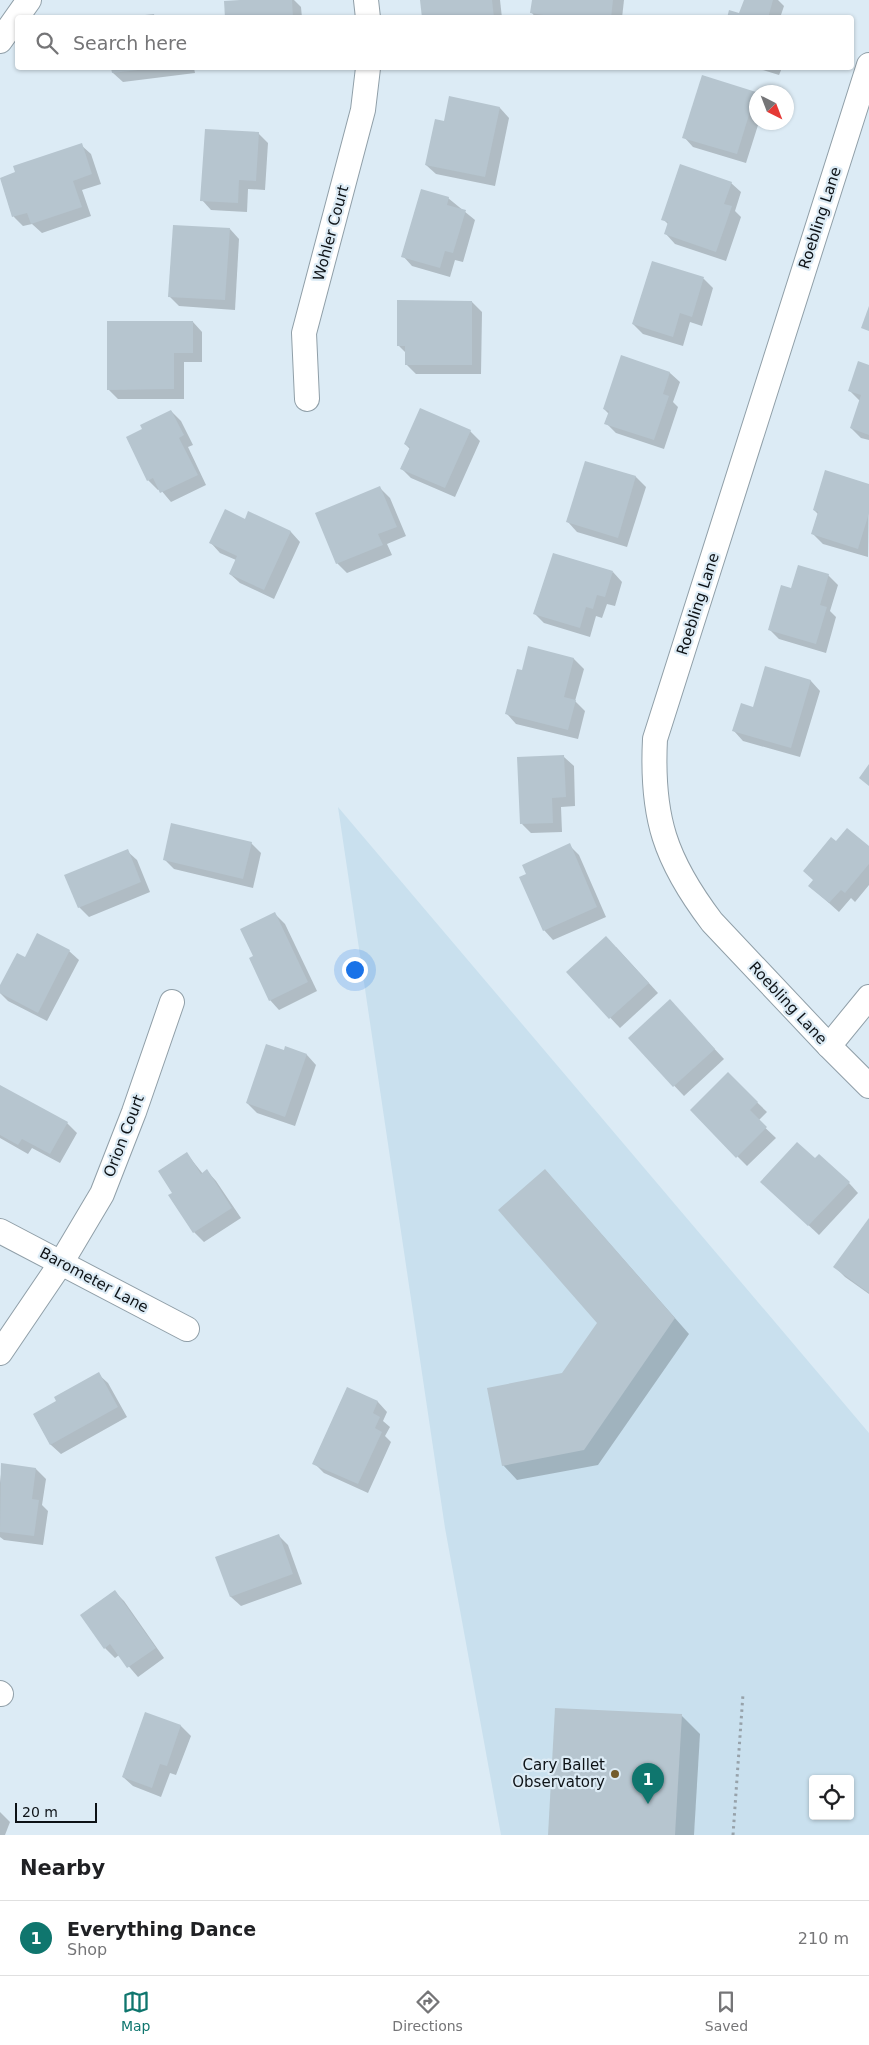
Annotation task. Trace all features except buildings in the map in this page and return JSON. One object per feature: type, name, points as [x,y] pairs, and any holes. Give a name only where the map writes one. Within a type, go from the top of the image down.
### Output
[{"type":"street","points":[[18,15],[29,0]]},
{"type":"street","points":[[366,0],[368,15]]},
{"type":"street","points":[[0,41],[15,20]]},
{"type":"street","name":"Roebling Lane","points":[[869,66],[655,739],[654,765],[658,817],[670,853],[688,888],[712,922],[828,1046],[869,1086]]},
{"type":"street","name":"Wohler Court","points":[[307,399],[304,332],[363,110],[368,70]]},
{"type":"street","points":[[828,1046],[869,997]]},
{"type":"street","name":"Orion Court","points":[[0,1353],[61,1263],[102,1194],[134,1112],[172,1002]]},
{"type":"street","name":"Barometer Lane","points":[[0,1232],[188,1329]]},
{"type":"path","points":[[733,1835],[742,1694]]},
{"type":"shaded area","points":[[338,807],[869,1433],[869,1835],[501,1835],[445,1528]]},
{"type":"place","name":"Cary Ballet Observatory","points":[[615,1774]]},
{"type":"place","name":"Everything Dance","points":[[648,1804]]}]
